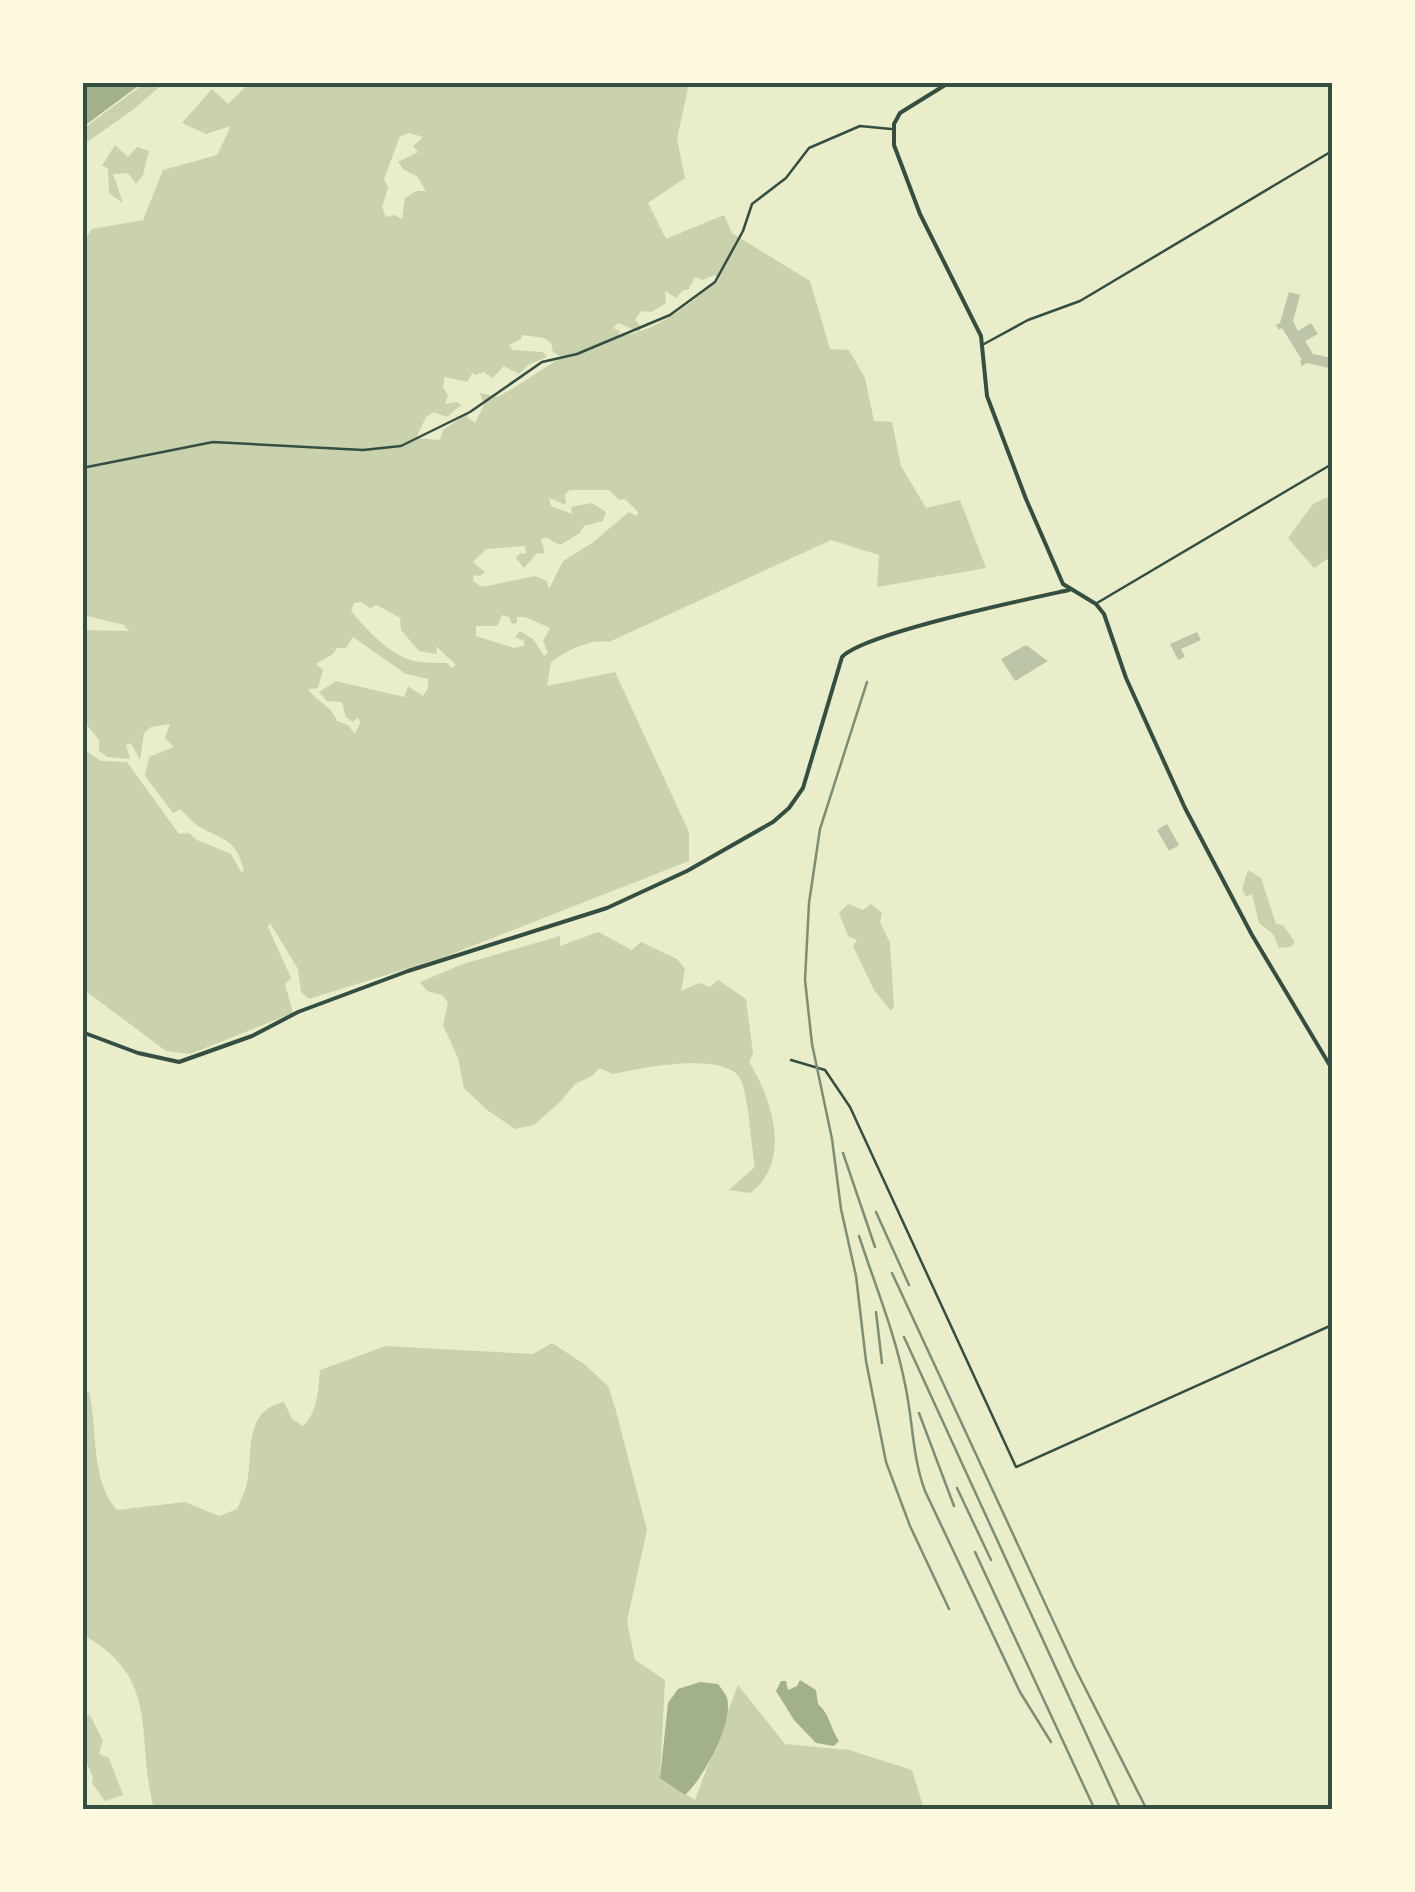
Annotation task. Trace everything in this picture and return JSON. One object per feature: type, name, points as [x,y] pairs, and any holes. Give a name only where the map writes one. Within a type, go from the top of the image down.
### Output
[{"type":"street","points":[[950,82],[903,110],[894,129],[896,152],[983,345],[984,384],[994,416],[1049,556],[1069,590],[1096,604],[1107,621],[1127,680],[1190,818],[1252,936],[1332,1069]]},
{"type":"street","points":[[82,468],[213,442],[362,450],[402,446],[470,412],[542,362],[577,354],[670,315],[715,282],[752,204],[786,178],[809,148],[860,126],[894,129]]},
{"type":"street","points":[[983,345],[1028,320],[1080,302],[1332,152]]},
{"type":"street","points":[[1096,604],[1332,464]]},
{"type":"street","points":[[82,1032],[138,1053],[178,1062],[408,972],[607,908],[686,870],[773,822],[789,808],[803,788],[842,657],[850,648],[1069,590]]},
{"type":"street","points":[[791,1060],[825,1070],[850,1108],[1016,1466],[1332,1326]]},
{"type":"shaded area","points":[[83,82],[142,82],[142,83],[83,127]]},
{"type":"shaded area","points":[[251,82],[684,83],[688,88],[677,139],[685,178],[648,203],[666,239],[724,215],[732,233],[810,281],[830,349],[849,350],[865,378],[874,421],[892,422],[901,466],[926,508],[960,500],[986,568],[877,587],[879,555],[831,540],[609,642],[587,644],[557,658],[551,662],[547,686],[615,672],[689,832],[689,861],[444,957],[309,999],[301,992],[298,969],[270,923],[268,927],[291,978],[285,984],[293,1013],[190,1054],[166,1051],[83,989],[83,749],[101,761],[127,762],[179,834],[189,833],[231,854],[244,871],[233,846],[198,826],[180,809],[173,813],[145,776],[149,757],[174,747],[165,738],[170,724],[151,727],[144,733],[140,760],[131,743],[126,745],[130,759],[107,757],[99,751],[99,740],[83,720],[83,630],[129,631],[124,625],[83,615],[83,243],[92,229],[143,220],[163,170],[217,155],[231,126],[206,134],[182,123],[212,89],[228,104]],"holes":[[[409,133],[423,137],[413,146],[418,152],[398,162],[417,176],[426,191],[416,191],[405,198],[402,219],[386,217],[382,207],[388,188],[384,179],[400,136]],[[715,275],[719,280],[672,315],[639,331],[641,327],[635,320],[641,311],[652,312],[666,303],[665,291],[676,298],[688,290],[695,277],[702,280]],[[618,323],[638,332],[618,337],[620,331],[613,328]],[[522,335],[544,338],[551,343],[553,352],[562,357],[497,397],[480,393],[484,405],[475,423],[467,417],[469,412],[443,430],[440,440],[416,438],[426,417],[434,412],[447,417],[461,405],[445,404],[445,377],[467,382],[473,372],[484,372],[492,378],[504,366],[519,374],[528,365],[547,357],[543,352],[513,350],[509,345]],[[570,490],[609,490],[639,513],[636,516],[629,512],[563,561],[549,589],[547,581],[535,576],[482,587],[473,581],[474,575],[485,572],[473,562],[486,549],[525,546],[526,554],[520,553],[516,558],[524,568],[537,553],[545,554],[541,539],[560,545],[580,533],[584,526],[603,521],[606,512],[592,503],[571,507],[572,514],[551,506],[549,498],[566,505],[565,494]],[[361,602],[370,608],[377,605],[400,618],[401,630],[419,651],[437,654],[436,646],[456,665],[451,668],[447,663],[414,661],[397,654],[351,611],[354,603]],[[502,615],[509,617],[512,624],[517,623],[517,617],[525,617],[550,628],[543,641],[548,653],[544,656],[533,639],[520,631],[515,637],[524,641],[524,646],[514,648],[476,636],[476,626],[497,626]],[[353,637],[406,674],[428,679],[428,688],[423,696],[408,686],[404,697],[336,681],[319,692],[327,701],[342,702],[346,717],[353,722],[357,718],[361,721],[355,734],[348,725],[337,721],[308,689],[318,688],[323,670],[316,664],[337,648],[346,648]]]},
{"type":"shaded area","points":[[145,83],[164,83],[83,145],[83,129]]},
{"type":"shaded area","points":[[115,145],[128,157],[137,147],[149,151],[143,175],[136,184],[128,173],[113,174],[123,203],[109,193],[108,168],[102,166]]},
{"type":"shaded area","points":[[1332,495],[1332,556],[1314,568],[1288,538],[1313,504]]},
{"type":"shaded area","points":[[1248,870],[1261,878],[1276,924],[1283,925],[1295,942],[1291,947],[1279,948],[1273,934],[1259,923],[1252,894],[1246,897],[1242,889]]},
{"type":"shaded area","points":[[848,904],[863,910],[871,904],[882,913],[880,922],[890,943],[894,1006],[891,1011],[874,990],[853,946],[857,940],[848,936],[839,913]]},
{"type":"shaded area","points":[[598,932],[632,950],[641,942],[677,959],[685,969],[681,991],[699,983],[710,987],[718,980],[746,999],[753,1053],[749,1062],[765,1094],[774,1130],[771,1165],[750,1193],[729,1190],[755,1167],[744,1089],[733,1071],[702,1063],[613,1074],[599,1068],[575,1084],[534,1125],[515,1129],[464,1088],[458,1058],[443,1025],[448,1002],[442,995],[427,991],[420,982],[463,964],[560,936],[560,946]]},
{"type":"shaded area","points":[[552,1343],[608,1386],[647,1530],[627,1621],[635,1660],[665,1680],[660,1778],[695,1800],[738,1685],[785,1744],[849,1750],[912,1770],[924,1809],[154,1809],[135,1690],[125,1670],[108,1652],[83,1635],[83,1392],[89,1392],[92,1406],[102,1484],[117,1510],[185,1502],[219,1516],[237,1509],[244,1493],[257,1421],[272,1406],[284,1402],[292,1419],[303,1426],[314,1407],[320,1370],[386,1346],[533,1354]]},
{"type":"shaded area","points":[[800,1680],[816,1690],[818,1704],[839,1741],[834,1746],[816,1743],[794,1720],[776,1691],[781,1681],[786,1681],[788,1690]]},
{"type":"shaded area","points":[[700,1682],[718,1684],[728,1708],[715,1750],[685,1795],[660,1778],[668,1703],[678,1689]]},
{"type":"shaded area","points":[[90,1715],[103,1741],[99,1754],[109,1758],[123,1795],[105,1801],[92,1783],[83,1755],[83,1717]]},
{"type":"building","points":[[1289,292],[1300,295],[1293,321],[1298,331],[1311,323],[1318,334],[1305,341],[1313,354],[1332,358],[1332,374],[1329,368],[1307,363],[1302,366],[1282,328],[1279,330],[1276,325]]},
{"type":"building","points":[[1197,632],[1201,640],[1181,649],[1185,657],[1178,660],[1170,644]]},
{"type":"building","points":[[1026,645],[1048,661],[1015,681],[1001,659]]},
{"type":"building","points":[[1167,824],[1179,845],[1169,851],[1157,830]]},
{"type":"railway","points":[[867,682],[820,829],[809,903],[805,980],[812,1044],[832,1139],[866,1361],[886,1462],[910,1526],[949,1609]]},
{"type":"railway","points":[[843,1153],[875,1247]]},
{"type":"railway","points":[[876,1212],[909,1285]]},
{"type":"railway","points":[[859,1236],[901,1365],[925,1491],[1020,1692],[1051,1742]]},
{"type":"railway","points":[[892,1273],[1075,1668],[1147,1810]]},
{"type":"railway","points":[[876,1312],[882,1363]]},
{"type":"railway","points":[[904,1337],[1121,1810]]},
{"type":"railway","points":[[919,1413],[954,1506]]},
{"type":"railway","points":[[957,1488],[991,1560]]},
{"type":"railway","points":[[975,1552],[1095,1810]]}]
